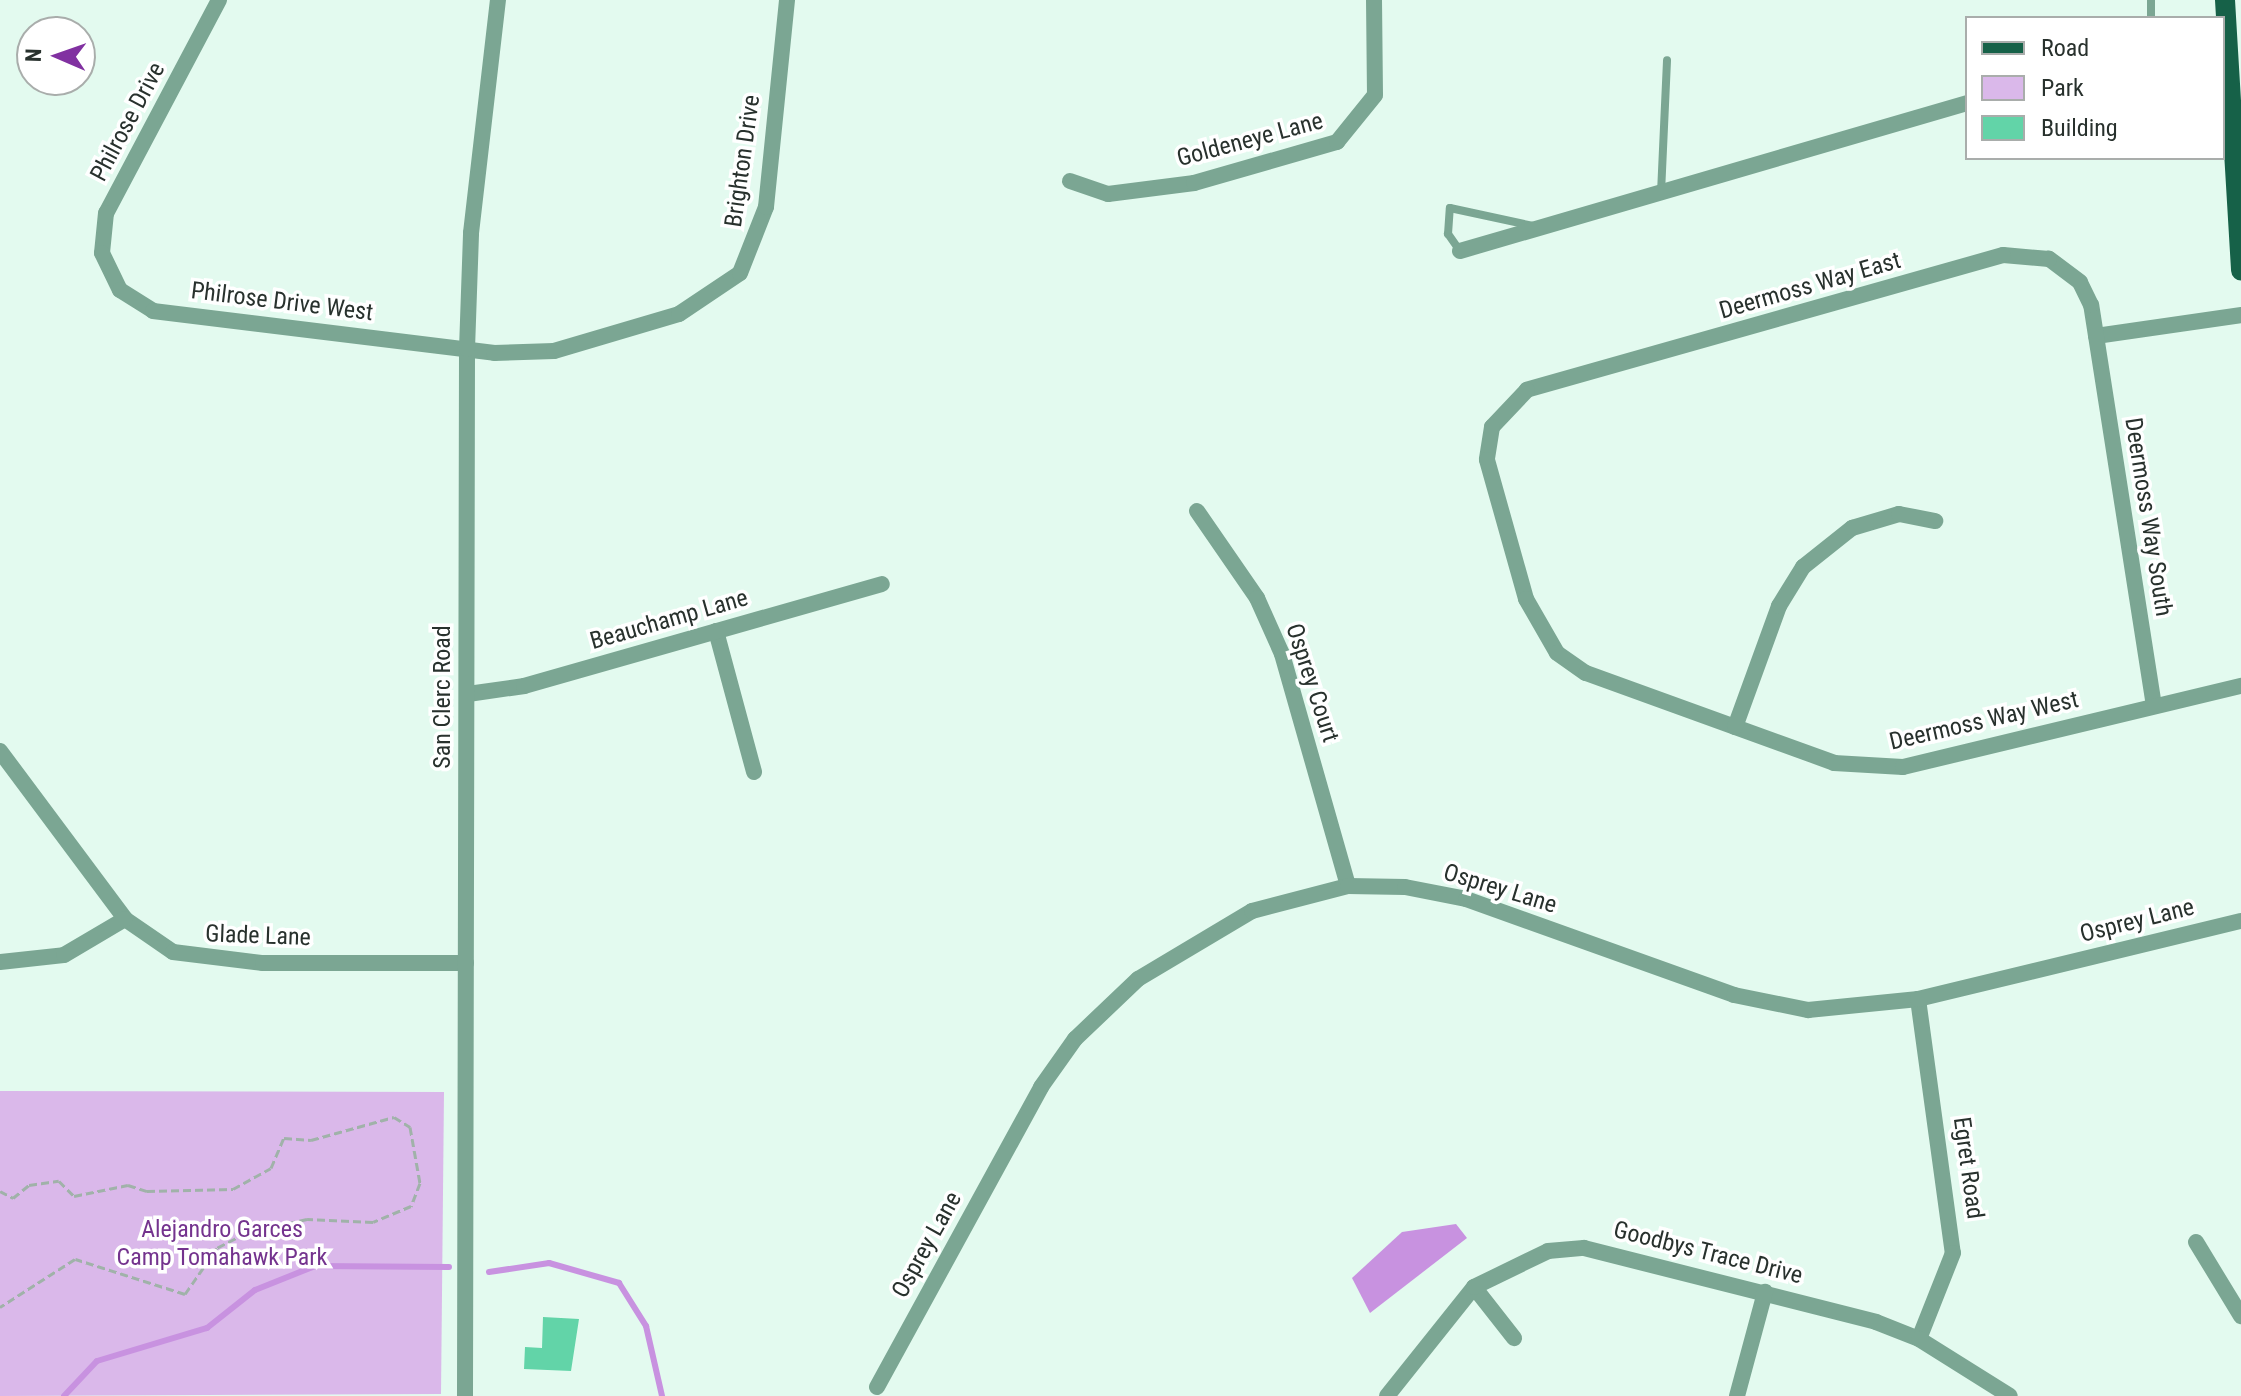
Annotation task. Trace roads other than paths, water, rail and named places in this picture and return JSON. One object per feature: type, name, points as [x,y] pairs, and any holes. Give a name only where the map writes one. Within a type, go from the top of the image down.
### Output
[{"type":"main road","points":[[2225,38],[2241,271]]},
{"type":"street","name":"Philrose Drive","points":[[108,272],[106,213],[219,0]]},
{"type":"street","name":"San Clerc Road","points":[[465,1396],[467,349],[471,233],[498,0]]},
{"type":"street","name":"Brighton Drive","points":[[467,349],[554,351],[679,314],[740,273],[766,207],[787,0]]},
{"type":"street","name":"Goldeneye Lane","points":[[1070,181],[1108,194],[1194,183],[1337,142],[1375,95],[1374,0]]},
{"type":"street","points":[[1460,251],[1965,104]]},
{"type":"street","name":"Deermoss Way East","points":[[1499,414],[1527,390],[2003,255],[2037,255],[2071,272],[2089,294],[2096,336]]},
{"type":"street","name":"Philrose Drive West","points":[[108,272],[134,304],[153,311],[467,349]]},
{"type":"street","points":[[2096,336],[2241,315]]},
{"type":"street","name":"Deermoss Way South","points":[[2096,336],[2154,706]]},
{"type":"street","name":"Deermoss Way West","points":[[1499,414],[1487,460],[1540,633],[1586,673],[1834,763],[1880,770],[2241,686]]},
{"type":"street","name":"Osprey Court","points":[[1197,511],[1257,598],[1282,654],[1348,886]]},
{"type":"street","points":[[1735,727],[1779,606],[1803,567],[1852,528],[1899,514],[1935,521]]},
{"type":"street","name":"Beauchamp Lane","points":[[468,694],[524,686],[882,584]]},
{"type":"street","points":[[716,631],[754,772]]},
{"type":"street","name":"Glade Lane","points":[[0,751],[125,919],[173,952],[209,960],[466,963]]},
{"type":"street","name":"Osprey Lane","points":[[877,1387],[1041,1087],[1075,1039],[1138,979],[1199,938],[1252,911],[1348,886],[1466,899],[1769,1004],[1846,1009],[1918,999],[2241,921]]},
{"type":"street","points":[[0,962],[64,955],[125,919]]},
{"type":"street","name":"Egret Road","points":[[1918,999],[1953,1253],[1919,1339]]},
{"type":"street","points":[[2196,1242],[2241,1316]]},
{"type":"street","name":"Goodbys Trace Drive","points":[[1387,1396],[1474,1287],[1504,1267],[1584,1248],[1765,1292],[1919,1339],[2010,1396]]},
{"type":"street","points":[[1474,1287],[1514,1338]]},
{"type":"street","points":[[1737,1396],[1765,1292]]},
{"type":"lane","points":[[1662,194],[1667,60]]},
{"type":"lane","points":[[1460,251],[1448,234],[1450,208],[1543,228]]},
{"type":"waterway","points":[[489,1272],[549,1263],[619,1283],[646,1326],[662,1396]]},
{"type":"waterway","points":[[64,1396],[97,1361],[207,1328],[255,1290],[315,1266],[449,1267]]},
{"type":"park label","name":"Alejandro Garces Camp Tomahawk Park","points":[[222,1244]]}]
